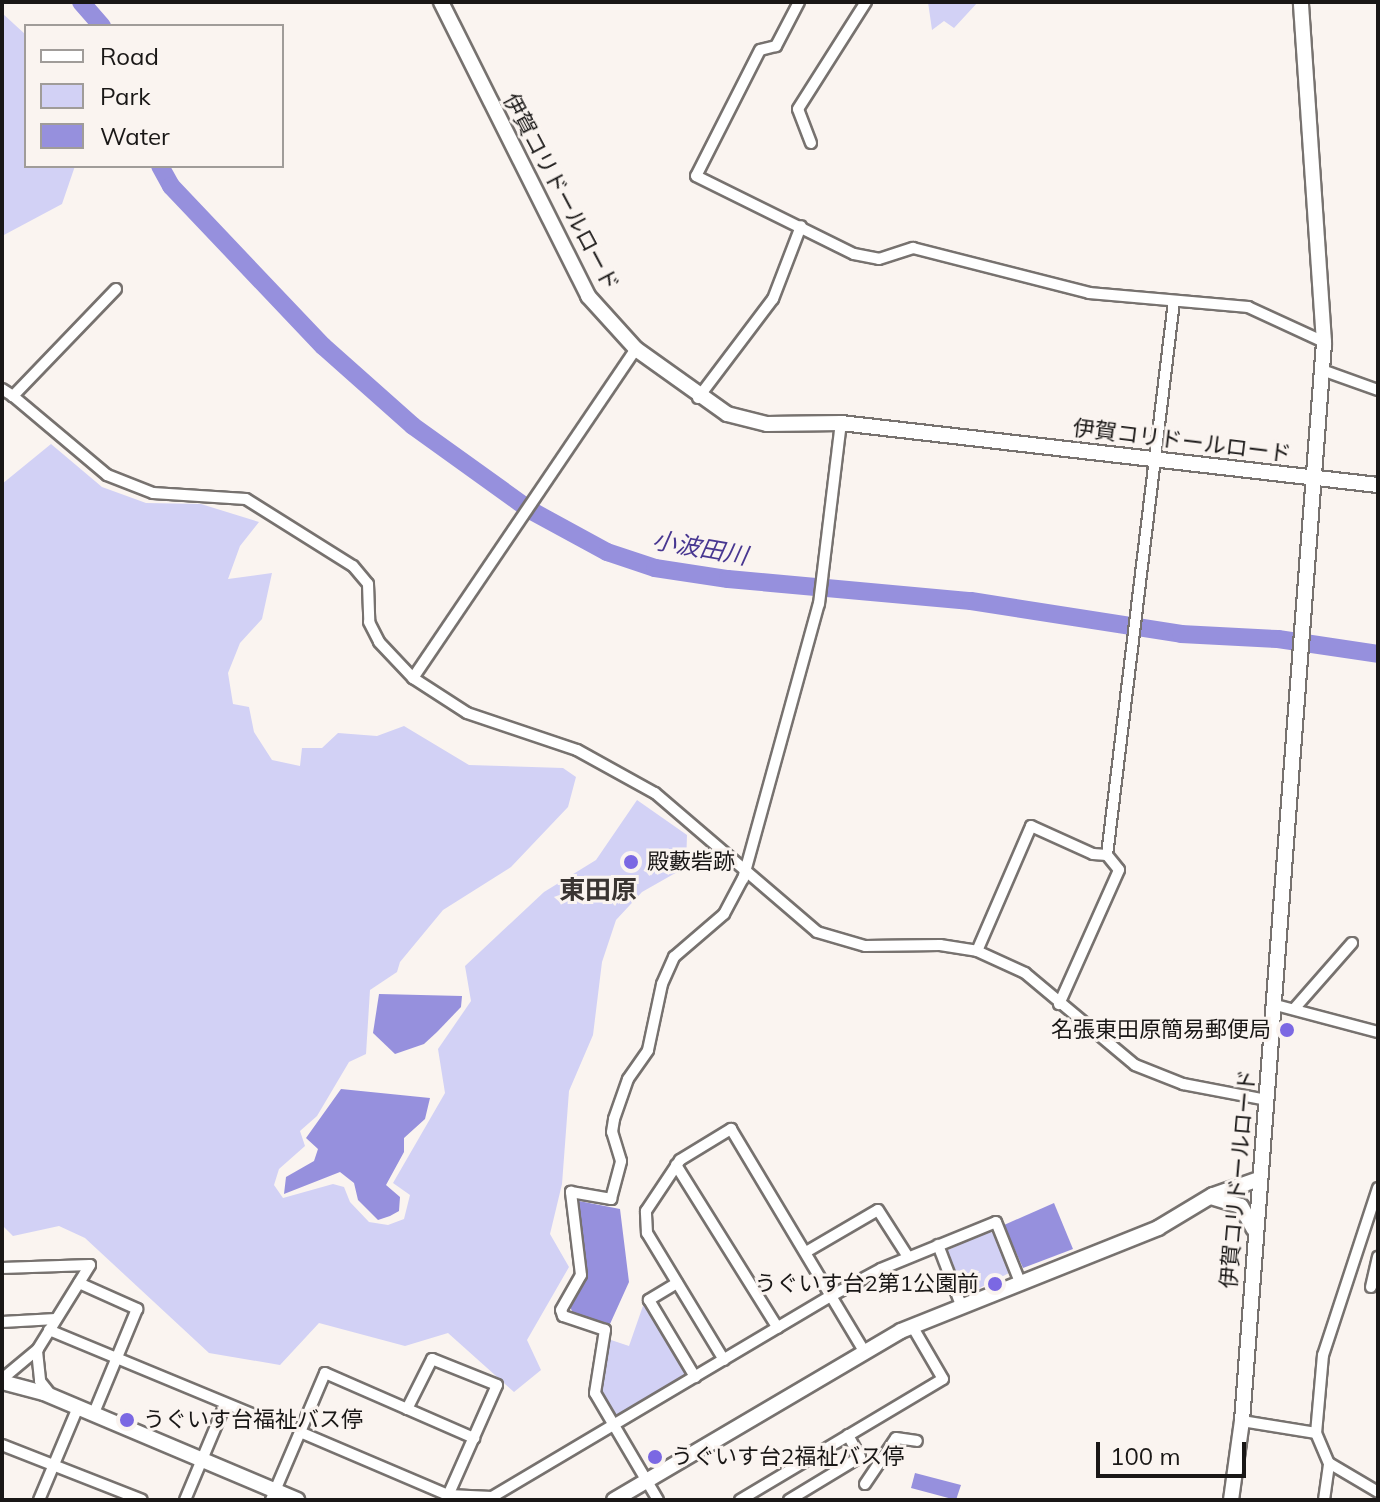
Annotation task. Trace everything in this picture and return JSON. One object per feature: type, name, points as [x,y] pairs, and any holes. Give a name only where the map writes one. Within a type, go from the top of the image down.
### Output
[{"type":"street","name":"伊賀コリドールロード","points":[[441,2],[569,263],[598,310],[636,349],[698,398],[745,421],[785,426],[841,423],[1312,477],[1242,1421],[1231,1500]]},
{"type":"street","points":[[799,2],[776,46],[760,50],[696,176],[854,254],[879,259],[913,248],[989,264],[1076,291],[1248,307],[1324,342]]},
{"type":"street","points":[[811,143],[798,109],[866,2]]},
{"type":"street","points":[[1301,2],[1324,342],[1312,477],[1378,485]]},
{"type":"street","points":[[698,398],[773,299],[801,226]]},
{"type":"street","points":[[13,396],[116,289]]},
{"type":"street","points":[[1059,1004],[1119,870],[1107,855],[1174,301]]},
{"type":"street","points":[[413,678],[636,349]]},
{"type":"street","points":[[1322,370],[1378,390]]},
{"type":"street","points":[[2,389],[115,480],[153,493],[246,499],[353,566],[368,584],[367,615],[379,642],[413,678],[467,713],[565,746],[633,780],[690,819],[790,913],[831,938],[886,949],[932,945],[977,951],[1016,967],[1125,1058],[1155,1075],[1267,1100]]},
{"type":"street","points":[[658,1500],[595,1393],[605,1330],[563,1316],[561,1310],[581,1275],[571,1192],[611,1199],[621,1156],[612,1132],[614,1119],[628,1079],[648,1050],[662,984],[678,952],[724,914],[745,869],[819,604],[841,423]]},
{"type":"street","points":[[977,951],[1031,826],[1093,854],[1107,855]]},
{"type":"street","points":[[1294,1009],[1352,943]]},
{"type":"street","points":[[1272,1004],[1378,1032]]},
{"type":"street","points":[[724,1360],[647,1233],[646,1211],[676,1165],[731,1129],[864,1351]]},
{"type":"street","points":[[676,1165],[778,1328]]},
{"type":"street","points":[[614,1500],[864,1351],[912,1326],[1158,1228],[1206,1198],[1259,1179]]},
{"type":"street","points":[[1324,1500],[1329,1463],[1316,1433],[1323,1355],[1378,1188]]},
{"type":"street","points":[[1206,1198],[1218,1197],[1241,1206],[1255,1233]]},
{"type":"street","points":[[806,1252],[878,1210],[908,1257]]},
{"type":"street","points":[[300,1432],[448,1498],[492,1497],[831,1296],[908,1257],[996,1222],[1020,1282]]},
{"type":"street","points":[[938,1245],[961,1305]]},
{"type":"street","points":[[1371,1287],[1378,1257]]},
{"type":"street","points":[[2,1268],[90,1265],[38,1349],[2,1380]]},
{"type":"street","points":[[79,1283],[137,1309],[94,1413]]},
{"type":"street","points":[[677,1283],[649,1300],[695,1377]]},
{"type":"street","points":[[2,1322],[56,1319]]},
{"type":"street","points":[[740,1500],[943,1379],[912,1326]]},
{"type":"street","points":[[49,1330],[259,1417]]},
{"type":"street","points":[[38,1349],[40,1381],[52,1396]]},
{"type":"street","points":[[407,1409],[426,1363],[437,1359],[497,1385],[448,1498]]},
{"type":"street","points":[[273,1495],[325,1373],[474,1438]]},
{"type":"street","points":[[2,1380],[94,1413],[273,1495],[297,1500]]},
{"type":"street","points":[[185,1500],[225,1405]]},
{"type":"street","points":[[39,1500],[78,1407]]},
{"type":"street","points":[[1242,1421],[1316,1433]]},
{"type":"street","points":[[848,1435],[867,1479],[896,1438],[917,1441]]},
{"type":"street","points":[[2,1445],[55,1463],[142,1500]]},
{"type":"street","points":[[789,1500],[860,1457]]},
{"type":"street","points":[[1329,1463],[1378,1492]]},
{"type":"green space","points":[[928,2],[978,2],[954,28],[944,21],[932,30]]},
{"type":"green space","points":[[2,13],[24,33],[24,168],[74,168],[62,204],[2,236]]},
{"type":"green space","points":[[51,444],[102,487],[146,503],[201,504],[259,522],[240,546],[228,579],[272,573],[262,619],[240,643],[228,673],[233,704],[249,707],[254,732],[272,760],[300,766],[302,748],[322,748],[338,733],[377,736],[404,726],[469,765],[563,768],[576,777],[568,807],[511,867],[443,910],[400,962],[397,972],[370,990],[366,1054],[349,1062],[317,1116],[300,1131],[305,1146],[279,1169],[274,1185],[283,1198],[333,1184],[344,1187],[350,1202],[369,1222],[388,1225],[404,1219],[410,1195],[393,1183],[445,1093],[438,1049],[471,1001],[465,966],[544,892],[596,860],[637,800],[687,835],[686,867],[642,892],[616,920],[602,962],[593,1035],[569,1091],[562,1184],[550,1234],[569,1267],[527,1340],[541,1370],[514,1392],[448,1333],[405,1346],[319,1323],[280,1365],[209,1353],[85,1238],[59,1226],[13,1236],[2,1225],[2,484]]},
{"type":"green space","points":[[988,1231],[995,1234],[1011,1272],[964,1296],[944,1252]]},
{"type":"green space","points":[[645,1300],[688,1370],[686,1377],[621,1416],[613,1415],[599,1393],[608,1339],[629,1346]]},
{"type":"water","points":[[379,994],[462,996],[461,1007],[424,1044],[395,1054],[373,1033]]},
{"type":"water","points":[[341,1089],[430,1098],[425,1119],[404,1138],[404,1152],[386,1185],[400,1197],[399,1211],[378,1220],[358,1200],[354,1183],[340,1172],[284,1194],[286,1177],[314,1161],[318,1149],[306,1138]]},
{"type":"water","points":[[579,1201],[620,1209],[629,1282],[610,1324],[573,1313],[570,1307],[586,1276]]},
{"type":"water","points":[[1054,1203],[1073,1249],[1023,1268],[1004,1225]]},
{"type":"water","points":[[915,1473],[961,1485],[956,1500],[911,1488]]},
{"type":"waterway","name":"小波田川","points":[[81,2],[100,24]]},
{"type":"waterway","name":"小波田川","points":[[161,168],[171,186],[323,346],[413,426],[530,510],[607,552],[655,568],[728,579],[971,601],[1181,634],[1278,639],[1378,654]]},
{"type":"place","name":"殿藪砦跡","points":[[631,862]]},
{"type":"place","name":"名張東田原簡易郵便局","points":[[1287,1030]]},
{"type":"place","name":"うぐいす台2第1公園前","points":[[995,1284]]},
{"type":"place","name":"うぐいす台福祉バス停","points":[[127,1420]]},
{"type":"place","name":"うぐいす台2福祉バス停","points":[[655,1457]]},
{"type":"district","name":"東田原","points":[[598,890]]}]
